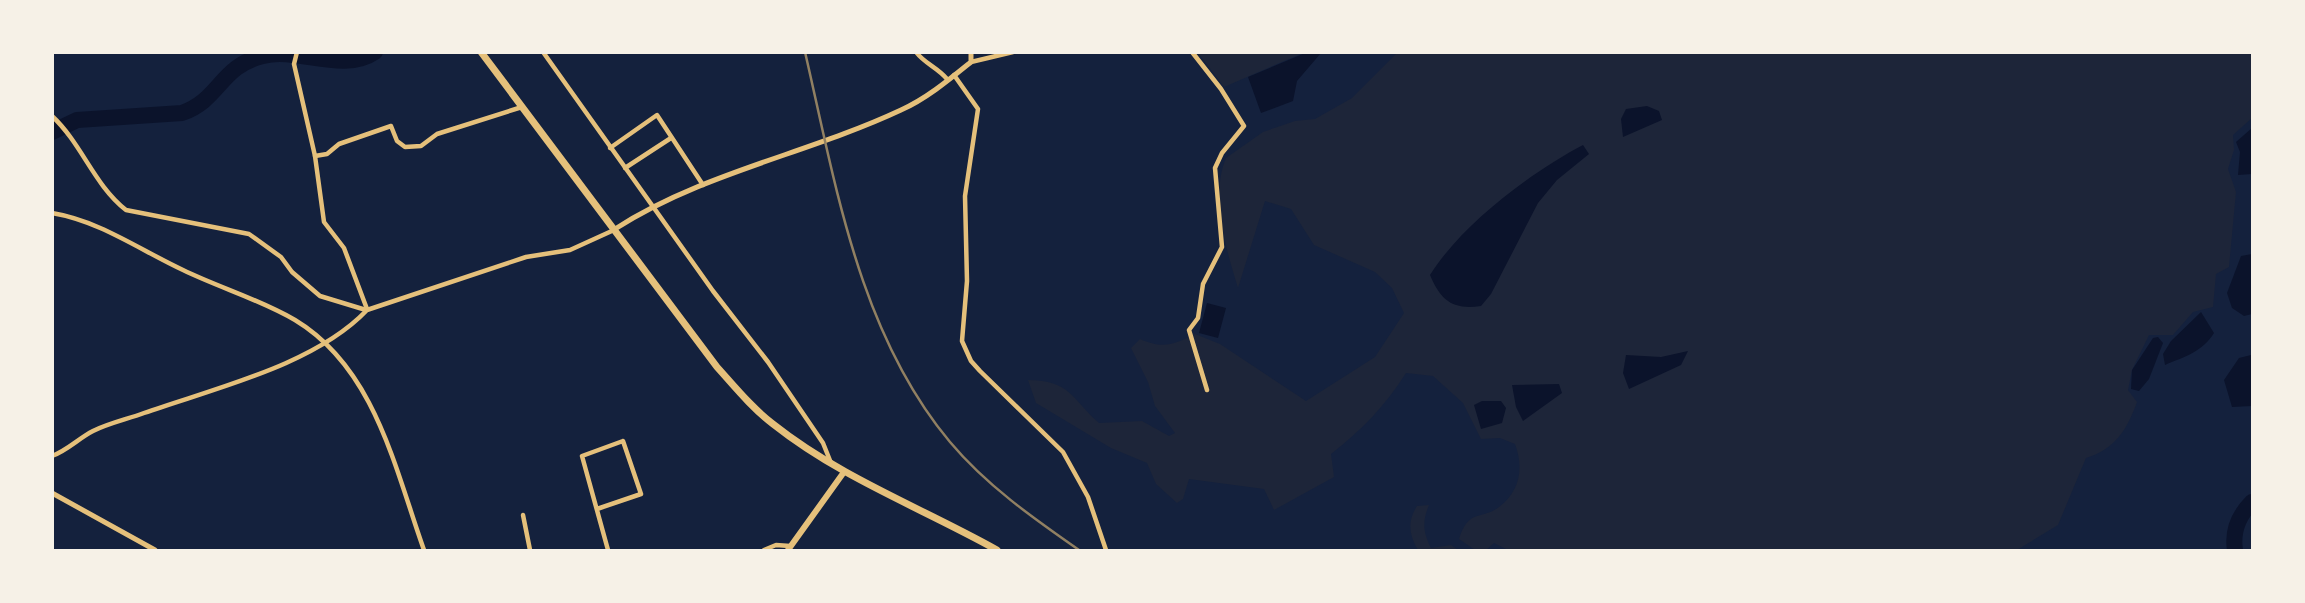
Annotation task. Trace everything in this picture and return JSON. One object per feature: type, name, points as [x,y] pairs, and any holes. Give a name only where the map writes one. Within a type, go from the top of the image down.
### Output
[{"type":"highway","points":[[481,52],[743,396],[772,423],[844,472],[997,551]]},
{"type":"main road","points":[[790,548],[844,472]]},
{"type":"street","points":[[297,52],[294,64],[315,156],[324,222],[344,248],[367,310]]},
{"type":"street","points":[[543,52],[610,148],[768,362],[823,443],[832,464]]},
{"type":"street","points":[[916,52],[924,62],[934,64],[947,79]]},
{"type":"street","points":[[971,52],[971,62]]},
{"type":"street","points":[[52,456],[66,451],[93,431],[277,365],[324,344],[351,327],[367,310],[526,257],[570,250],[615,229],[652,205],[826,142],[902,110],[971,62],[1013,52]]},
{"type":"street","points":[[1192,52],[1221,89],[1244,126],[1222,153],[1215,169],[1222,247],[1203,284],[1198,318],[1189,330],[1207,390]]},
{"type":"street","points":[[954,75],[978,109],[965,196],[967,281],[962,341],[980,371],[1063,452],[1088,497],[1106,551]]},
{"type":"street","points":[[315,156],[391,125],[397,141],[405,147],[421,146],[437,134],[522,107]]},
{"type":"street","points":[[610,148],[657,115],[703,185]]},
{"type":"street","points":[[52,116],[71,134],[113,200],[126,210],[249,234],[281,257],[292,272],[320,296],[367,310]]},
{"type":"street","points":[[625,168],[671,138]]},
{"type":"street","points":[[52,213],[112,232],[139,250],[274,308],[298,322],[324,344],[349,369],[371,404],[424,551]]},
{"type":"street","points":[[597,509],[641,494],[622,441],[582,456],[608,551]]},
{"type":"street","points":[[52,493],[155,551]]},
{"type":"street","points":[[523,516],[530,551]]},
{"type":"street","points":[[764,551],[776,545],[790,548]]},
{"type":"shaded area","points":[[1305,52],[1224,87],[1198,53]]},
{"type":"shaded area","points":[[1305,53],[1321,53],[1297,81],[1293,101],[1261,113],[1248,77]]},
{"type":"shaded area","points":[[1397,53],[2252,53],[2252,118],[2233,135],[2234,150],[2228,169],[2236,192],[2229,267],[2216,274],[2213,307],[2193,312],[2173,335],[2149,335],[2132,370],[2128,390],[2137,402],[2124,430],[2112,444],[2086,458],[2058,525],[2017,550],[1508,550],[1494,543],[1486,550],[1475,550],[1459,539],[1463,529],[1471,519],[1499,507],[1512,494],[1518,478],[1518,453],[1515,444],[1500,438],[1481,439],[1463,403],[1433,376],[1406,373],[1372,417],[1331,454],[1334,477],[1274,510],[1264,489],[1189,479],[1183,499],[1177,503],[1156,484],[1147,463],[1111,448],[1036,403],[1028,380],[1053,383],[1062,387],[1099,423],[1142,421],[1169,436],[1175,433],[1155,406],[1148,382],[1131,348],[1140,339],[1162,345],[1181,341],[1195,334],[1220,344],[1306,401],[1375,357],[1404,313],[1392,288],[1375,272],[1314,245],[1291,209],[1265,201],[1238,288],[1222,223],[1219,189],[1226,158],[1263,132],[1295,121],[1315,119],[1352,98]]},
{"type":"shaded area","points":[[1647,106],[1659,111],[1662,120],[1623,137],[1621,119],[1626,109]]},
{"type":"shaded area","points":[[2252,128],[2252,174],[2238,175],[2240,152],[2236,142]]},
{"type":"shaded area","points":[[1583,145],[1589,154],[1557,180],[1538,203],[1491,294],[1481,306],[1455,305],[1449,302],[1430,275],[1460,237],[1520,185]]},
{"type":"shaded area","points":[[2252,254],[2252,314],[2244,316],[2232,308],[2227,293],[2241,256]]},
{"type":"shaded area","points":[[1207,303],[1226,308],[1218,338],[1199,333]]},
{"type":"shaded area","points":[[2201,312],[2214,333],[2199,349],[2165,365],[2163,354],[2171,341]]},
{"type":"shaded area","points":[[2158,337],[2163,343],[2149,379],[2139,391],[2131,389],[2132,370],[2153,338]]},
{"type":"shaded area","points":[[1688,351],[1681,365],[1629,389],[1623,373],[1626,355],[1661,357]]},
{"type":"shaded area","points":[[2252,351],[2252,406],[2232,407],[2224,380],[2239,358],[2251,355]]},
{"type":"shaded area","points":[[1559,384],[1562,393],[1523,421],[1516,407],[1512,385]]},
{"type":"shaded area","points":[[1482,401],[1501,401],[1506,408],[1502,423],[1481,429],[1474,405]]},
{"type":"shaded area","points":[[1429,505],[1424,527],[1431,548],[1451,545],[1458,550],[1418,550],[1411,533],[1412,517],[1417,506]]},
{"type":"waterway","points":[[52,132],[77,120],[182,113],[205,100],[238,67],[263,56],[277,54],[349,61],[375,52]]},
{"type":"waterway","points":[[2235,550],[2237,524],[2252,502]]},
{"type":"railway","points":[[805,52],[855,256],[872,306],[893,354],[919,399],[964,458],[1011,500],[1079,550]]}]
